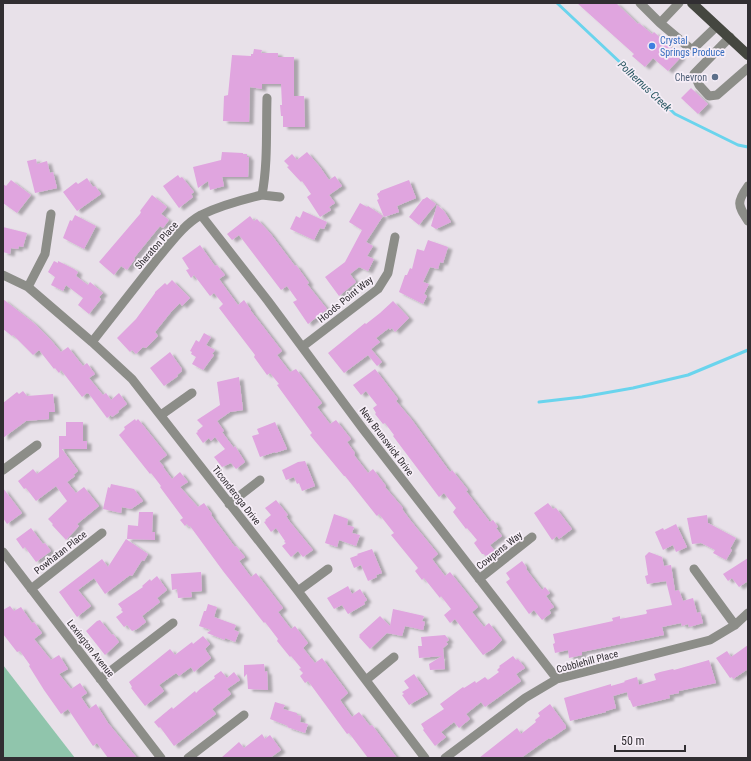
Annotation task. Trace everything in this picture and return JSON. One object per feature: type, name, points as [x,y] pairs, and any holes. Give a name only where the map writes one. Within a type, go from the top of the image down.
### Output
[{"type":"main road","points":[[692,3],[748,55]]},
{"type":"street","points":[[640,3],[660,23],[692,50],[717,26]]},
{"type":"street","points":[[660,23],[679,3]]},
{"type":"street","points":[[730,37],[694,74],[699,85],[709,96],[717,95],[748,68]]},
{"type":"street","points":[[262,195],[266,155],[267,98]]},
{"type":"street","points":[[748,186],[741,196],[739,207],[748,221]]},
{"type":"street","name":"Sheraton Place","points":[[92,342],[179,233],[190,223],[201,216],[237,202],[262,195],[280,197]]},
{"type":"street","points":[[28,287],[45,254],[51,214]]},
{"type":"street","name":"New Brunswick Drive","points":[[201,216],[363,429],[557,679]]},
{"type":"street","name":"Hoods Point Way","points":[[302,347],[378,289],[388,273],[395,237]]},
{"type":"street","name":"Ticonderoga Drive","points":[[3,275],[28,287],[92,342],[132,379],[162,415],[425,758]]},
{"type":"street","points":[[162,415],[192,393]]},
{"type":"street","points":[[3,470],[37,445]]},
{"type":"street","points":[[229,504],[260,480]]},
{"type":"street","name":"Powhatan Place","points":[[31,589],[102,534]]},
{"type":"street","name":"Cowpens Way","points":[[479,579],[532,537]]},
{"type":"street","name":"Lexington Avenue","points":[[3,552],[161,758]]},
{"type":"street","points":[[694,568],[735,626]]},
{"type":"street","points":[[298,591],[328,569]]},
{"type":"street","name":"Cobblehill Place","points":[[445,758],[525,698],[557,679],[710,640],[735,626],[748,613]]},
{"type":"street","points":[[100,679],[173,623]]},
{"type":"street","points":[[366,680],[394,657]]},
{"type":"street","points":[[188,758],[244,715]]},
{"type":"green space","points":[[3,665],[75,758],[3,758]]},
{"type":"building","points":[[577,3],[616,3],[638,24],[639,23],[652,34],[654,32],[681,57],[668,71],[653,58],[645,67],[632,56],[634,54]]},
{"type":"building","points":[[254,49],[262,50],[261,53],[278,53],[278,57],[294,57],[294,96],[304,96],[305,127],[283,127],[283,116],[281,116],[280,105],[282,105],[281,84],[262,84],[262,89],[250,87],[249,122],[223,121],[224,96],[228,95],[232,55],[251,56]]},
{"type":"building","points":[[691,88],[708,104],[698,114],[681,98]]},
{"type":"building","points":[[222,152],[247,154],[247,157],[249,157],[248,177],[222,177],[224,186],[210,190],[208,181],[198,188],[193,167],[221,160]]},
{"type":"building","points":[[307,152],[329,180],[335,176],[342,186],[329,195],[335,203],[329,207],[331,210],[320,217],[307,197],[311,194],[302,181],[301,182],[287,167],[289,166],[284,161],[292,154],[297,160]]},
{"type":"building","points":[[36,159],[37,164],[47,161],[50,173],[53,172],[57,188],[35,193],[27,161]]},
{"type":"building","points":[[178,175],[180,178],[182,177],[194,192],[191,194],[193,197],[179,208],[163,186]]},
{"type":"building","points":[[87,178],[93,187],[95,186],[101,194],[77,211],[63,192],[76,182],[78,184]]},
{"type":"building","points":[[11,180],[31,195],[17,213],[3,203],[3,184],[6,186]]},
{"type":"building","points":[[409,180],[416,198],[397,206],[399,212],[384,217],[377,200],[379,199],[377,194],[380,191]]},
{"type":"building","points":[[152,195],[167,207],[161,214],[169,220],[163,228],[160,226],[134,258],[135,259],[127,270],[121,266],[114,275],[99,262],[140,214],[140,211]]},
{"type":"building","points":[[427,197],[436,204],[419,225],[409,217],[423,199]]},
{"type":"building","points":[[360,203],[367,207],[368,206],[383,216],[366,242],[373,246],[367,256],[374,259],[368,271],[359,267],[350,274],[356,282],[339,296],[325,277],[345,262],[362,230],[349,222]]},
{"type":"building","points":[[437,205],[444,211],[451,222],[436,229],[431,226]]},
{"type":"building","points":[[303,211],[327,222],[324,229],[320,228],[314,240],[290,229],[296,216],[300,218]]},
{"type":"building","points":[[75,215],[96,226],[84,249],[63,238],[70,220],[72,221]]},
{"type":"building","points":[[250,216],[254,221],[257,219],[270,233],[295,266],[296,265],[309,283],[307,284],[327,309],[308,324],[293,302],[297,300],[287,286],[281,290],[239,235],[232,240],[227,234]]},
{"type":"building","points":[[3,227],[27,233],[23,247],[19,246],[18,249],[11,248],[10,254],[3,252]]},
{"type":"building","points":[[428,240],[448,247],[443,263],[440,262],[438,269],[430,267],[423,282],[429,284],[424,294],[427,296],[423,304],[399,292],[405,275],[407,275],[410,268],[412,269],[417,249],[424,251]]},
{"type":"building","points":[[200,245],[215,266],[217,265],[225,275],[219,279],[238,305],[244,300],[282,351],[277,355],[290,372],[296,369],[322,403],[317,407],[330,424],[336,420],[351,439],[347,442],[355,453],[354,455],[368,473],[373,469],[386,486],[385,487],[403,508],[402,509],[411,521],[438,554],[432,559],[445,576],[450,572],[478,607],[472,612],[484,627],[489,623],[502,640],[494,648],[483,655],[455,619],[450,623],[444,615],[451,609],[424,578],[422,580],[415,571],[418,568],[391,535],[394,533],[379,514],[377,516],[376,515],[310,435],[312,433],[277,385],[279,384],[270,373],[267,375],[254,357],[255,355],[219,308],[223,304],[214,293],[210,296],[194,275],[191,278],[186,270],[189,269],[182,258]]},
{"type":"building","points":[[54,261],[58,263],[58,261],[74,269],[78,272],[76,276],[88,285],[90,282],[103,293],[99,297],[101,299],[89,314],[78,305],[83,298],[66,285],[63,291],[51,285],[55,277],[48,272]]},
{"type":"building","points":[[172,280],[190,298],[182,306],[180,303],[171,312],[155,332],[158,336],[146,348],[143,347],[136,354],[132,350],[130,352],[117,338],[136,319],[155,292],[165,283],[167,285]]},
{"type":"building","points":[[3,299],[35,324],[61,352],[68,347],[83,366],[87,363],[95,374],[89,378],[103,395],[106,393],[111,400],[119,393],[127,404],[112,417],[111,415],[107,418],[89,394],[87,393],[82,397],[61,370],[59,373],[55,368],[54,369],[39,350],[33,355],[13,335],[12,336],[3,329]]},
{"type":"building","points":[[393,301],[409,318],[395,332],[392,328],[390,330],[389,328],[376,338],[380,342],[371,349],[382,362],[377,366],[368,355],[344,373],[328,353],[365,323],[366,324],[380,313]]},
{"type":"building","points":[[204,333],[211,337],[206,345],[215,350],[212,354],[214,355],[203,370],[192,364],[196,357],[191,354],[192,352],[190,351],[196,340],[199,342]]},
{"type":"building","points":[[170,352],[182,371],[177,375],[178,376],[164,386],[150,368]]},
{"type":"building","points":[[375,369],[398,399],[396,401],[412,420],[450,472],[452,470],[490,522],[493,520],[498,527],[496,528],[502,536],[490,545],[495,551],[488,556],[482,554],[474,543],[477,540],[453,512],[456,508],[444,493],[439,497],[393,436],[394,435],[385,423],[383,424],[375,414],[376,413],[373,408],[377,405],[366,391],[361,395],[353,385]]},
{"type":"building","points":[[239,377],[243,410],[230,412],[217,421],[224,431],[222,432],[234,448],[235,446],[245,462],[236,469],[231,463],[222,467],[214,457],[225,449],[215,437],[211,441],[209,438],[203,443],[196,433],[203,426],[197,420],[220,405],[217,382]]},
{"type":"building","points":[[23,391],[27,396],[53,394],[55,412],[49,412],[49,419],[26,421],[3,438],[3,403],[17,392],[19,394]]},
{"type":"building","points":[[135,419],[136,421],[138,419],[167,455],[159,461],[172,479],[180,472],[188,482],[180,487],[198,507],[204,503],[235,547],[236,546],[245,557],[239,561],[251,577],[256,573],[283,608],[278,612],[291,629],[295,626],[308,643],[303,648],[315,663],[322,658],[348,693],[340,700],[352,717],[359,712],[370,726],[372,725],[397,758],[368,758],[349,733],[347,734],[308,681],[305,683],[300,676],[303,673],[299,669],[301,668],[277,641],[278,639],[223,571],[190,526],[189,527],[187,524],[185,526],[180,520],[183,518],[160,487],[161,486],[119,435],[125,429],[124,427]]},
{"type":"building","points":[[66,422],[83,422],[83,441],[87,441],[87,449],[62,449],[78,471],[73,475],[75,476],[67,482],[76,493],[84,487],[99,506],[77,524],[79,526],[66,540],[48,519],[67,501],[56,486],[36,501],[26,488],[24,489],[18,481],[33,469],[37,474],[59,457],[59,436],[66,436]]},
{"type":"building","points":[[275,422],[287,449],[260,457],[252,436],[259,434],[257,429]]},
{"type":"building","points":[[305,461],[315,486],[302,491],[299,483],[297,484],[294,477],[286,480],[282,470],[298,462]]},
{"type":"building","points":[[111,484],[134,489],[143,501],[131,509],[122,507],[121,513],[103,509],[108,487],[110,488]]},
{"type":"building","points":[[3,488],[22,513],[7,524],[3,518]]},
{"type":"building","points":[[276,500],[288,515],[286,516],[290,522],[313,550],[303,557],[298,551],[291,557],[282,546],[286,543],[276,528],[271,532],[264,522],[271,515],[265,508]]},
{"type":"building","points":[[548,503],[553,509],[556,508],[572,529],[559,539],[557,536],[552,540],[534,513]]},
{"type":"building","points":[[139,512],[153,512],[152,532],[155,532],[155,540],[127,539],[128,525],[138,526]]},
{"type":"building","points":[[334,514],[348,519],[347,525],[354,527],[352,533],[360,535],[356,546],[339,540],[337,547],[325,543]]},
{"type":"building","points":[[707,515],[708,523],[736,538],[730,549],[732,550],[726,560],[713,553],[715,550],[701,543],[692,544],[687,518]]},
{"type":"building","points":[[676,524],[687,547],[676,552],[673,545],[663,550],[655,532],[663,528],[664,530]]},
{"type":"building","points":[[31,528],[43,544],[45,543],[51,551],[36,562],[25,547],[23,549],[16,539]]},
{"type":"building","points":[[126,539],[148,554],[144,561],[142,560],[132,576],[130,575],[105,594],[94,578],[78,590],[91,606],[77,617],[59,592],[102,559],[108,567]]},
{"type":"building","points":[[372,549],[382,573],[376,575],[377,577],[368,581],[361,565],[354,568],[350,558]]},
{"type":"building","points":[[649,552],[662,557],[664,566],[671,565],[675,591],[679,590],[683,601],[693,598],[697,613],[700,612],[703,623],[689,627],[688,624],[682,626],[681,623],[662,627],[664,635],[582,652],[582,655],[569,658],[568,650],[555,653],[553,634],[613,621],[612,618],[620,616],[620,619],[646,614],[646,610],[672,605],[666,581],[647,584],[645,576],[648,575],[645,556]]},
{"type":"building","points":[[748,558],[748,581],[739,587],[732,578],[728,581],[723,574]]},
{"type":"building","points":[[522,561],[527,568],[526,569],[542,590],[545,587],[550,593],[546,596],[554,607],[549,610],[551,613],[542,620],[534,610],[529,614],[506,582],[510,579],[506,573]]},
{"type":"building","points":[[201,572],[202,591],[191,592],[192,597],[178,598],[177,589],[172,590],[171,574]]},
{"type":"building","points":[[157,576],[167,590],[157,598],[160,602],[142,616],[146,622],[137,629],[132,631],[127,625],[124,627],[116,617],[123,612],[118,604],[143,587],[142,586],[150,579],[151,581]]},
{"type":"building","points":[[348,586],[352,594],[360,589],[367,600],[364,602],[365,604],[348,614],[342,605],[334,609],[327,598]]},
{"type":"building","points":[[208,604],[217,607],[214,617],[236,625],[234,630],[239,632],[235,642],[207,633],[211,630],[199,626]]},
{"type":"building","points":[[10,606],[14,611],[21,607],[32,623],[34,622],[42,633],[34,639],[51,660],[59,655],[68,669],[59,674],[71,689],[80,683],[87,693],[81,697],[89,709],[96,704],[108,723],[137,758],[108,758],[97,743],[93,746],[68,709],[61,714],[20,651],[17,652],[3,634],[3,610]]},
{"type":"building","points":[[393,609],[424,616],[422,621],[425,622],[423,630],[405,626],[402,636],[387,633],[370,649],[359,637],[359,635],[380,616],[390,626]]},
{"type":"building","points":[[100,620],[119,642],[105,655],[86,631]]},
{"type":"building","points":[[445,635],[449,640],[446,642],[448,644],[443,648],[445,669],[430,670],[429,664],[442,656],[419,658],[418,646],[422,646],[421,637]]},
{"type":"building","points":[[203,636],[210,644],[205,649],[211,658],[194,672],[191,667],[179,676],[176,673],[159,685],[164,691],[145,706],[131,688],[132,687],[129,682],[170,649],[175,655],[192,642],[193,644]]},
{"type":"building","points":[[748,645],[748,669],[733,679],[732,677],[730,678],[716,658],[727,651],[731,657]]},
{"type":"building","points":[[513,656],[516,660],[518,659],[525,668],[516,674],[521,681],[485,707],[481,702],[466,714],[470,719],[459,728],[454,722],[441,732],[446,737],[435,746],[423,730],[424,729],[421,724],[444,709],[440,704],[463,687],[464,688],[475,681],[476,683],[485,677],[488,680],[499,672],[497,670],[500,667],[499,666]]},
{"type":"building","points":[[709,660],[716,683],[679,691],[679,693],[669,695],[670,698],[633,707],[627,692],[613,696],[616,708],[570,721],[564,698],[611,684],[611,686],[625,682],[624,681],[637,677],[639,685],[656,680],[654,674]]},
{"type":"building","points":[[264,664],[265,672],[267,671],[268,690],[248,689],[247,674],[244,677],[244,665]]},
{"type":"building","points":[[221,671],[227,678],[234,672],[240,680],[227,689],[231,694],[212,709],[216,714],[174,746],[160,727],[159,728],[154,722],[195,691],[196,693],[215,678],[214,676]]},
{"type":"building","points":[[414,674],[428,694],[409,705],[402,695],[404,694],[402,692],[409,688],[404,681]]},
{"type":"building","points":[[275,702],[285,705],[283,709],[297,713],[297,715],[301,716],[300,722],[308,724],[305,733],[270,719]]},
{"type":"building","points":[[550,704],[566,728],[521,758],[479,758],[517,728],[521,734],[536,722],[535,720],[540,716],[538,713]]},
{"type":"building","points":[[262,734],[265,739],[270,735],[281,750],[270,758],[221,758],[239,742],[244,748]]},
{"type":"waterway","name":"Polhemus Creek","points":[[557,3],[675,114],[738,145],[748,147]]},
{"type":"waterway","points":[[539,402],[582,397],[633,388],[688,375],[748,350]]},
{"type":"place","name":"Crystal Springs Produce","points":[[652,46]]},
{"type":"place","name":"Chevron","points":[[715,77]]}]
